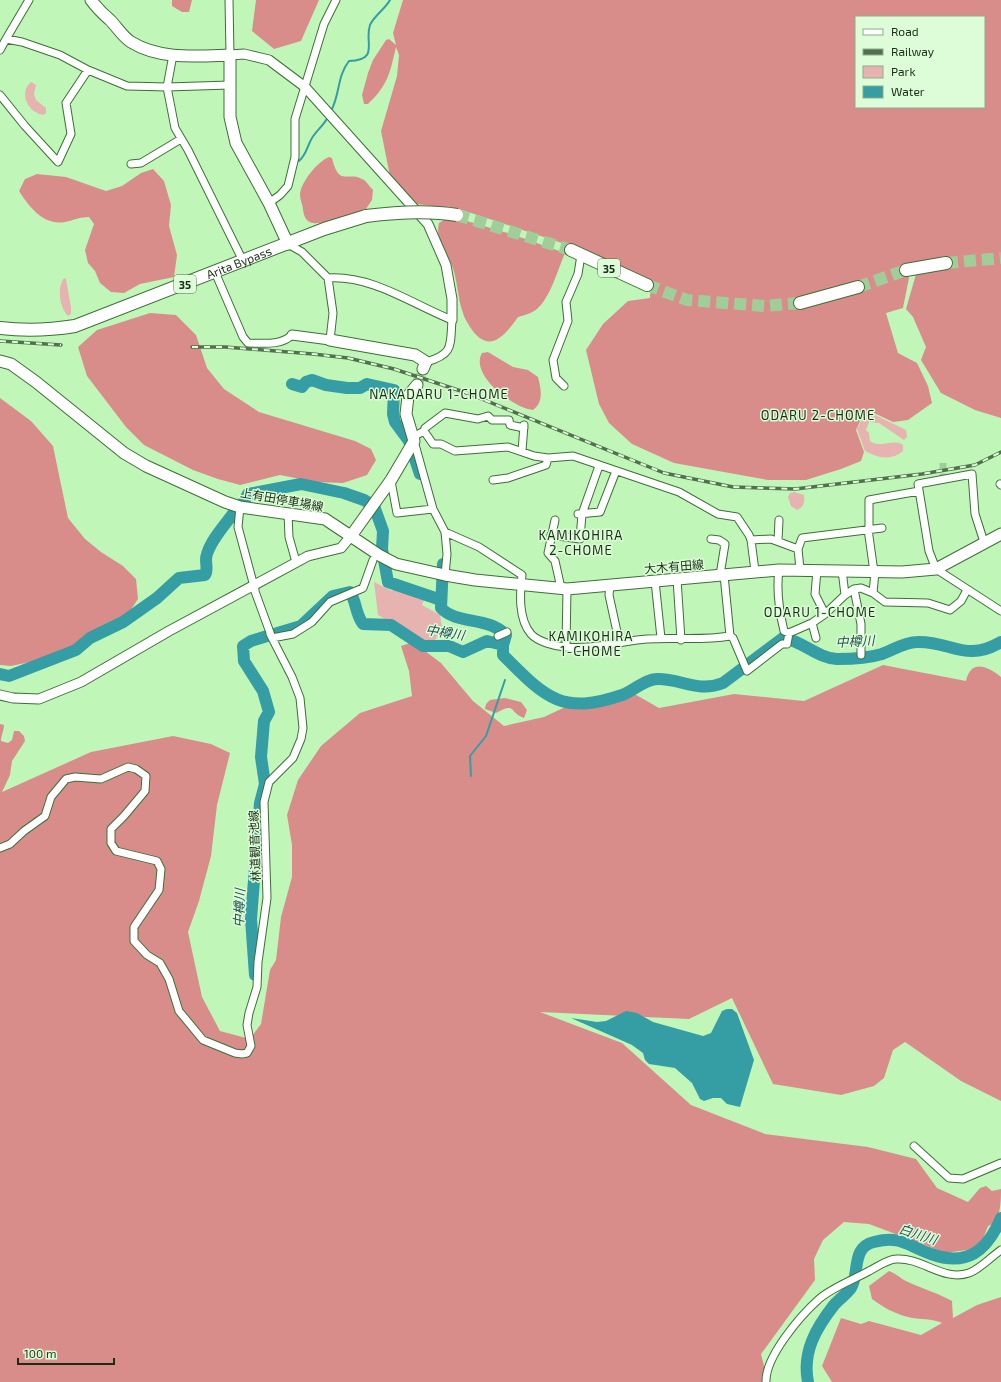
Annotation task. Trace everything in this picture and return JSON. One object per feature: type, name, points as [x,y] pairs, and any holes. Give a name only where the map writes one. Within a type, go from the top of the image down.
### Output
[{"type":"highway","name":"Arita Bypass","points":[[0,328],[51,330],[75,326],[324,229],[366,216],[412,212],[440,212],[457,215]]},
{"type":"highway","name":"35","points":[[576,253],[647,285]]},
{"type":"highway","points":[[906,270],[946,263]]},
{"type":"highway","points":[[800,303],[858,287]]},
{"type":"main road","points":[[91,0],[98,10],[130,41],[153,52],[173,55],[230,55],[230,117],[236,143],[269,203],[288,244]]},
{"type":"main road","points":[[330,340],[415,355],[424,365]]},
{"type":"main road","name":"上有田停車場線","points":[[0,361],[11,364],[36,382],[133,459],[225,502],[240,507],[325,519],[351,536]]},
{"type":"main road","points":[[351,536],[391,481],[413,439],[406,414],[408,396],[417,385]]},
{"type":"main road","name":"大木有田線","points":[[351,536],[379,556],[396,564],[445,575],[520,586],[564,589],[610,586],[755,571],[800,569],[902,572],[936,569],[1001,534]]},
{"type":"street","points":[[0,50],[29,0]]},
{"type":"street","points":[[230,0],[230,55],[244,54],[269,60],[305,87],[428,224],[446,266],[452,299],[452,320],[448,350],[444,355],[424,365]]},
{"type":"street","points":[[269,203],[280,195],[288,186],[296,146],[295,119],[324,24],[336,0]]},
{"type":"street","points":[[6,39],[22,42],[60,55],[88,70],[127,86],[167,87],[230,85]]},
{"type":"street","points":[[173,55],[167,87],[174,128],[237,246],[242,261]]},
{"type":"street","points":[[0,95],[25,126],[58,162],[71,134],[66,103],[88,70]]},
{"type":"street","points":[[131,164],[141,163],[181,139]]},
{"type":"street","points":[[216,272],[243,337],[248,343],[274,343],[287,340],[292,335],[330,340],[333,313],[328,278],[302,252],[288,244]]},
{"type":"street","points":[[564,386],[556,378],[552,360],[568,321],[566,302],[578,274],[576,253]]},
{"type":"street","points":[[328,278],[344,277],[367,282],[452,320]]},
{"type":"street","points":[[445,575],[447,554],[445,532],[431,510],[413,439],[424,431],[424,428],[445,413],[478,419],[488,416],[493,422],[510,420],[510,425],[524,426],[522,451]]},
{"type":"street","points":[[424,431],[433,444],[441,444],[455,451],[508,447],[534,456],[548,458],[573,456],[679,492],[718,514],[737,517],[751,540],[755,571]]},
{"type":"street","points":[[493,480],[508,478],[546,466],[548,458]]},
{"type":"street","points":[[551,535],[580,539],[580,514],[599,466]]},
{"type":"street","points":[[580,514],[600,512],[616,471]]},
{"type":"street","points":[[984,542],[975,514],[972,474],[918,484],[929,551],[936,569],[1001,611]]},
{"type":"street","points":[[391,481],[396,513],[431,510]]},
{"type":"street","points":[[873,594],[875,572],[868,529],[869,500],[919,491]]},
{"type":"street","points":[[240,507],[238,527],[253,586],[272,638],[293,634],[312,622],[330,602],[363,588],[373,560]]},
{"type":"street","points":[[288,513],[289,537],[296,562]]},
{"type":"street","points":[[555,520],[548,553],[555,561],[564,589],[566,647]]},
{"type":"street","points":[[778,542],[779,520]]},
{"type":"street","points":[[800,569],[798,549],[802,538],[882,528]]},
{"type":"street","points":[[445,532],[479,547],[522,575],[520,602],[531,634],[536,638],[555,645],[566,647],[588,646],[619,641],[661,638],[681,640],[712,639],[730,636]]},
{"type":"street","points":[[0,695],[13,698],[39,699],[81,682],[296,562],[308,556],[341,548],[351,536]]},
{"type":"street","points":[[751,540],[761,538],[798,549]]},
{"type":"street","points":[[711,539],[719,540],[725,544],[722,575],[730,636],[733,638],[747,670],[782,644],[788,644],[788,636],[784,631],[776,590],[779,570]]},
{"type":"street","points":[[817,570],[815,594],[825,614]]},
{"type":"street","points":[[842,570],[845,595]]},
{"type":"street","points":[[677,579],[681,640]]},
{"type":"street","points":[[654,581],[661,638]]},
{"type":"street","name":"林道観音池線","points":[[0,848],[10,844],[24,831],[45,816],[51,797],[66,779],[75,777],[101,779],[128,767],[136,769],[146,776],[145,791],[111,829],[111,843],[116,851],[150,858],[157,861],[161,868],[159,890],[134,927],[134,941],[147,955],[160,963],[169,978],[179,1011],[203,1040],[235,1053],[247,1053],[251,1046],[247,1025],[249,1012],[257,987],[258,962],[267,898],[264,802],[269,782],[293,758],[301,739],[303,728],[300,698],[292,677],[272,638],[253,586]]},
{"type":"street","points":[[610,586],[609,595],[619,641]]},
{"type":"street","points":[[788,636],[825,614],[845,595],[854,589],[861,588],[885,602],[928,603],[950,610],[961,600],[967,590]]},
{"type":"street","points":[[854,589],[861,624],[861,655]]},
{"type":"street","points":[[812,623],[816,638]]},
{"type":"street","points":[[498,636],[507,632]]},
{"type":"street","points":[[914,1146],[949,1178],[963,1179],[1001,1163]]},
{"type":"street","points":[[766,1382],[766,1374],[772,1358],[799,1321],[820,1299],[840,1286],[895,1258],[914,1260],[947,1274],[957,1276],[970,1272],[1001,1250]]},
{"type":"green space","points":[[31,82],[36,85],[34,94],[36,100],[46,108],[46,113],[43,115],[33,110],[26,102],[25,91]]},
{"type":"green space","points":[[64,278],[66,279],[71,307],[71,314],[68,316],[63,308],[60,297],[60,286]]},
{"type":"green space","points":[[873,414],[906,430],[907,437],[904,440],[879,423],[869,422],[866,430],[869,433],[870,441],[878,444],[899,443],[903,445],[903,451],[894,456],[880,457],[865,451],[857,429],[862,419]]},
{"type":"green space","points":[[794,492],[804,495],[804,504],[797,510],[791,506],[788,497],[790,493]]},
{"type":"green space","points":[[374,582],[392,591],[394,588],[424,600],[422,605],[440,615],[442,627],[434,642],[423,642],[378,615]]},
{"type":"shaded area","points":[[172,0],[192,0],[189,12],[182,12],[172,6]]},
{"type":"shaded area","points":[[256,0],[319,0],[301,41],[274,49],[252,31]]},
{"type":"shaded area","points":[[403,0],[1001,0],[1001,418],[975,410],[941,393],[921,360],[926,347],[913,317],[906,309],[916,274],[949,269],[945,256],[904,266],[909,278],[903,308],[886,313],[898,353],[917,363],[928,386],[932,403],[908,420],[893,422],[874,413],[861,419],[856,430],[864,452],[861,461],[806,480],[768,480],[674,463],[632,444],[609,423],[599,404],[586,350],[603,324],[628,301],[650,298],[651,282],[568,245],[462,210],[417,204],[390,176],[381,131],[397,76],[399,55],[396,47],[390,71],[380,91],[368,104],[364,104],[362,95],[373,60],[386,40],[389,39],[396,45],[393,33]]},
{"type":"shaded area","points":[[329,157],[332,158],[338,173],[341,176],[358,177],[366,182],[373,190],[372,200],[366,209],[331,221],[313,223],[307,220],[304,214],[300,197],[301,190],[310,173],[320,163]]},
{"type":"shaded area","points":[[153,169],[164,181],[171,205],[169,226],[177,255],[174,277],[140,284],[124,293],[111,292],[100,283],[95,271],[88,263],[85,250],[94,224],[89,217],[65,222],[50,221],[32,209],[19,191],[25,179],[37,174],[66,177],[106,191],[122,186],[141,173]]},
{"type":"shaded area","points":[[460,219],[514,235],[565,253],[554,282],[543,303],[529,314],[518,317],[507,331],[496,340],[483,340],[470,327],[466,320],[461,307],[451,263],[439,239],[439,223],[444,220]]},
{"type":"shaded area","points":[[150,313],[176,315],[196,335],[207,368],[224,389],[259,412],[355,441],[371,449],[376,460],[367,475],[343,483],[316,482],[280,475],[240,485],[193,470],[144,445],[126,427],[87,376],[78,347],[97,330]]},
{"type":"shaded area","points":[[488,352],[513,367],[528,370],[538,377],[541,395],[539,403],[533,410],[516,404],[496,389],[488,380],[482,371],[480,362],[482,353]]},
{"type":"shaded area","points":[[0,398],[31,421],[53,446],[68,518],[85,539],[101,552],[123,566],[136,579],[138,599],[130,611],[54,657],[11,666],[0,665]]},
{"type":"shaded area","points":[[413,642],[441,663],[473,701],[504,726],[544,717],[578,701],[631,692],[659,708],[734,694],[804,701],[883,665],[966,681],[968,674],[972,670],[976,667],[980,667],[990,670],[1001,677],[1001,1101],[961,1081],[905,1042],[893,1050],[884,1078],[874,1086],[841,1095],[773,1084],[732,998],[689,1019],[540,1012],[622,1043],[691,1105],[765,1134],[868,1147],[916,1159],[937,1188],[968,1202],[980,1188],[986,1186],[992,1191],[1001,1189],[1001,1199],[996,1221],[988,1226],[983,1239],[973,1249],[946,1253],[869,1224],[844,1222],[823,1240],[814,1259],[815,1280],[761,1354],[768,1382],[0,1382],[0,724],[4,725],[1,741],[8,743],[12,740],[14,731],[19,731],[24,736],[25,741],[12,761],[10,775],[2,792],[91,752],[173,736],[211,744],[230,753],[217,805],[211,856],[199,901],[188,932],[202,997],[220,1031],[250,1039],[261,1024],[270,970],[276,960],[281,917],[292,877],[292,845],[287,815],[298,780],[321,746],[360,713],[412,696],[409,671],[401,646]]},
{"type":"shaded area","points":[[505,698],[521,702],[527,710],[524,718],[519,716],[510,708],[496,713],[485,709],[486,704],[490,700]]},
{"type":"shaded area","points":[[889,1271],[908,1282],[952,1301],[953,1318],[977,1305],[1001,1297],[1001,1382],[832,1382],[822,1366],[841,1318],[861,1324],[869,1321],[921,1335],[942,1323],[934,1320],[903,1316],[889,1310],[872,1299],[869,1286]]},
{"type":"water","points":[[732,1009],[737,1013],[754,1060],[740,1107],[727,1104],[721,1098],[713,1098],[704,1101],[700,1099],[692,1083],[675,1068],[649,1064],[645,1060],[643,1053],[632,1045],[571,1018],[597,1022],[606,1021],[626,1011],[637,1013],[653,1022],[703,1036],[711,1033],[722,1011]]},
{"type":"waterway","points":[[331,111],[345,67],[349,61],[359,60],[368,54],[370,25],[390,0]]},
{"type":"waterway","points":[[299,161],[305,153],[312,138],[325,123],[328,117]]},
{"type":"waterway","points":[[292,384],[302,387],[306,382],[312,380],[326,385],[347,388],[360,388],[367,384],[394,390],[393,414],[395,422],[409,441],[420,474]]},
{"type":"waterway","points":[[243,503],[248,494],[301,484],[344,493],[364,500],[374,506],[383,531],[382,549],[388,582],[441,600]]},
{"type":"waterway","points":[[0,674],[9,676],[76,650],[90,638],[123,622],[157,598],[179,578],[205,575],[207,570],[206,557],[209,548],[235,511]]},
{"type":"waterway","name":"中樽川","points":[[443,564],[441,608],[455,617],[490,625],[499,629],[506,635],[503,645],[503,655],[543,692],[555,699],[569,703],[584,704],[601,701],[622,695],[648,681],[658,679],[698,686],[714,686],[723,683],[783,638],[797,642],[823,656],[837,659],[860,658],[882,654],[913,642],[929,643],[968,651],[978,651],[1001,642]]},
{"type":"waterway","name":"中樽川","points":[[255,975],[251,919],[260,803],[265,784],[261,757],[264,721],[269,712],[263,691],[244,661],[243,646],[251,641],[301,626],[333,596],[350,592],[363,624],[391,625],[423,646],[449,646],[463,652],[487,641],[503,645]]},
{"type":"waterway","points":[[471,776],[470,756],[486,736],[505,680]]},
{"type":"waterway","name":"白川川","points":[[808,1382],[807,1361],[812,1341],[827,1314],[851,1288],[854,1282],[857,1261],[862,1249],[874,1242],[891,1240],[904,1242],[923,1251],[944,1258],[965,1257],[982,1247],[995,1230],[1001,1218]]},
{"type":"tunnel","points":[[457,215],[571,250]]},
{"type":"tunnel","points":[[946,263],[1001,258]]},
{"type":"tunnel","points":[[858,287],[906,270]]},
{"type":"tunnel","points":[[647,285],[687,300],[765,306],[800,303]]},
{"type":"tunnel","points":[[417,385],[423,369]]},
{"type":"tunnel","points":[[943,463],[943,479]]},
{"type":"railway","points":[[0,341],[61,345]]},
{"type":"railway","points":[[192,347],[225,347],[313,354],[348,358],[394,369],[467,393],[664,473],[733,487],[795,489],[922,474],[975,465],[1001,452]]},
{"type":"district","name":"NAKADARU 1-CHOME","points":[[439,394]]},
{"type":"district","name":"ODARU 2-CHOME","points":[[818,415]]},
{"type":"district","name":"KAMIKOHIRA 2-CHOME","points":[[581,542]]},
{"type":"district","name":"ODARU 1-CHOME","points":[[820,612]]},
{"type":"district","name":"KAMIKOHIRA 1-CHOME","points":[[591,644]]}]
